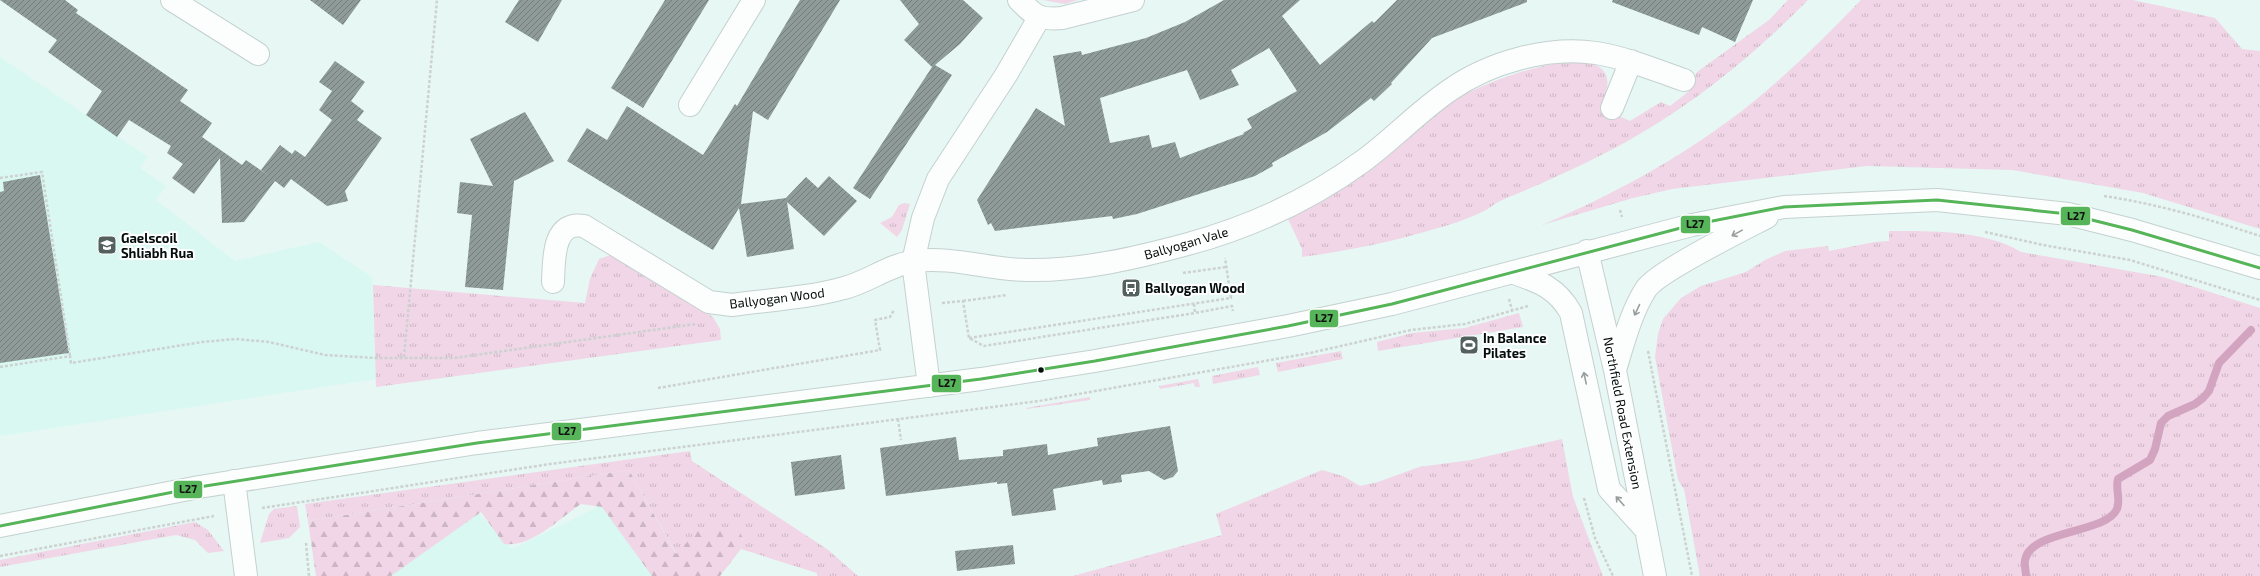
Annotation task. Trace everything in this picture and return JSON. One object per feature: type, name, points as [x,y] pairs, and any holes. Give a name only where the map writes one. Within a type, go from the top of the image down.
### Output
[{"type":"street","points":[[172,0],[258,54]]},
{"type":"street","points":[[690,105],[754,0]]},
{"type":"street","points":[[1019,0],[1039,18],[1062,18],[1133,0]]},
{"type":"street","points":[[929,386],[913,262],[923,218],[938,179],[1006,75],[1039,18]]},
{"type":"street","name":"Ballyogan Vale","points":[[913,262],[954,260],[1026,270],[1069,268],[1112,261],[1188,244],[1246,225],[1331,182],[1375,152],[1451,89],[1479,74],[1525,58],[1573,52],[1596,53],[1631,61],[1684,80]]},
{"type":"street","points":[[1612,108],[1631,61]]},
{"type":"street","points":[[0,526],[109,503],[234,481],[477,443],[929,386],[1095,361],[1288,326],[1392,304],[1692,225],[1784,208],[1937,200],[2068,214],[2132,230],[2260,268]]},
{"type":"street","points":[[1615,370],[1628,328],[1646,288],[1681,264],[1784,208]]},
{"type":"street","name":"Ballyogan Wood","points":[[553,282],[554,254],[559,237],[564,230],[578,225],[593,231],[709,302],[720,304],[732,305],[832,291],[857,284],[883,271],[913,262]]},
{"type":"street","name":"Northfield Road Extension","points":[[1587,252],[1615,370],[1655,576]]},
{"type":"street","points":[[1514,273],[1540,282],[1559,295],[1571,314],[1609,489],[1646,530]]},
{"type":"street","points":[[234,481],[246,576]]},
{"type":"path","points":[[404,357],[437,0]]},
{"type":"path","points":[[0,178],[42,172],[71,363],[202,342],[236,339],[269,342],[326,355],[375,358],[454,358],[704,323]]},
{"type":"path","points":[[2103,195],[2202,216],[2260,236]]},
{"type":"path","points":[[1620,210],[1622,217]]},
{"type":"path","points":[[1981,231],[2043,245],[2130,260],[2260,300]]},
{"type":"path","points":[[969,338],[1231,298],[1224,254]]},
{"type":"path","points":[[1509,299],[1512,310]]},
{"type":"path","points":[[658,388],[880,350],[875,320],[890,317],[894,310],[894,304]]},
{"type":"path","points":[[0,556],[143,528],[238,512],[550,464],[1039,401],[1310,353],[1411,330],[1465,324],[1527,306],[1534,307]]},
{"type":"path","points":[[984,346],[1195,313]]},
{"type":"path","points":[[1647,350],[1692,576]]},
{"type":"path","points":[[0,367],[70,356]]},
{"type":"path","points":[[898,419],[901,440]]},
{"type":"path","points":[[1584,495],[1595,538],[1613,576]]},
{"type":"path","points":[[306,543],[309,576]]},
{"type":"shaded area","name":"Gaelscoil Shliabh Rua","points":[[0,57],[148,157],[140,168],[166,186],[156,200],[235,261],[319,242],[372,277],[376,379],[0,436]]},
{"type":"shaded area","points":[[602,505],[653,576],[383,576],[476,510],[512,549]]},
{"type":"green space","points":[[1043,0],[1078,0],[1065,4]]},
{"type":"green space","points":[[1788,0],[1808,0],[1770,37],[1709,88],[1666,118],[1609,151],[1556,177],[1499,201],[1484,211],[1455,223],[1380,243],[1302,257],[1302,249],[1288,219],[1334,194],[1376,166],[1437,112],[1460,97],[1490,83],[1535,68],[1558,63],[1578,62],[1595,65],[1605,73],[1607,77],[1607,86],[1601,108],[1630,121],[1661,102],[1670,106],[1688,92],[1697,72],[1769,20]]},
{"type":"green space","points":[[1861,0],[2133,0],[2215,18],[2242,49],[2260,51],[2260,229],[2143,193],[2012,170],[1867,166],[1672,189],[1633,198],[1542,225],[1630,183],[1687,150],[1714,131],[1778,81]]},
{"type":"green space","points":[[904,203],[910,204],[902,230],[897,237],[880,223],[892,217],[899,205]]},
{"type":"green space","points":[[1889,231],[1957,233],[1991,239],[2021,252],[2163,277],[2260,308],[2260,576],[1700,576],[1684,489],[1678,480],[1655,357],[1658,334],[1663,319],[1681,298],[1701,286],[1746,272],[1765,260],[1785,251],[1828,246],[1829,251],[1875,242],[1889,241]]},
{"type":"green space","points":[[611,255],[713,317],[720,329],[721,340],[376,387],[373,285],[585,303],[590,279],[599,259]]},
{"type":"green space","points":[[1519,313],[1523,327],[1378,351],[1377,342],[1412,333],[1465,328]]},
{"type":"green space","points":[[1341,351],[1343,359],[1278,372],[1276,363]]},
{"type":"green space","points":[[1258,367],[1260,375],[1213,384],[1212,376]]},
{"type":"green space","points":[[1198,379],[1200,387],[1195,387],[1194,383],[1160,389],[1159,386]]},
{"type":"green space","points":[[1090,397],[1090,400],[1026,408]]},
{"type":"green space","points":[[1562,439],[1573,497],[1603,576],[1073,576],[1222,535],[1216,514],[1322,470],[1343,476],[1360,486],[1378,482],[1419,467],[1471,460]]},
{"type":"green space","points":[[690,451],[692,461],[827,549],[858,576],[817,576],[817,573],[741,549],[743,538],[700,529],[677,555],[629,470],[308,521],[305,504]]},
{"type":"green space","points":[[629,470],[676,554],[699,529],[737,528],[743,538],[741,549],[720,576],[652,576],[602,507],[581,504],[535,537],[514,544],[504,544],[481,512],[391,576],[316,576],[308,521]]},
{"type":"green space","points":[[297,506],[300,527],[289,538],[260,543],[269,514],[274,509]]},
{"type":"green space","points":[[195,522],[208,530],[224,551],[208,553],[195,540],[176,535],[0,567],[0,560]]},
{"type":"building","points":[[0,0],[65,0],[78,10],[76,13],[188,90],[180,101],[212,123],[202,137],[242,165],[246,160],[269,176],[261,170],[280,145],[292,154],[295,150],[305,157],[332,120],[319,110],[332,91],[319,82],[335,61],[365,82],[351,101],[364,111],[357,120],[382,138],[345,191],[348,201],[327,206],[291,179],[284,188],[275,181],[244,222],[222,223],[220,158],[194,194],[172,178],[183,164],[167,153],[171,146],[129,120],[117,137],[86,115],[102,91],[48,52],[57,40]]},
{"type":"building","points":[[310,0],[361,0],[343,25]]},
{"type":"building","points":[[519,0],[562,0],[538,42],[505,22]]},
{"type":"building","points":[[665,0],[709,0],[643,108],[611,88]]},
{"type":"building","points":[[800,0],[840,0],[768,120],[753,111],[741,204],[786,198],[806,177],[818,188],[829,176],[857,201],[824,236],[787,202],[794,249],[747,257],[739,208],[713,250],[567,161],[587,128],[607,140],[627,106],[703,155],[735,104],[737,106]]},
{"type":"building","points":[[900,0],[963,0],[983,18],[960,44],[935,65],[952,75],[870,199],[853,188],[932,67],[904,40],[919,24]]},
{"type":"building","points":[[1224,0],[1300,0],[1282,16],[1320,65],[1372,21],[1374,23],[1397,0],[1527,0],[1527,2],[1432,38],[1391,83],[1392,84],[1374,101],[1371,98],[1327,132],[1272,163],[1273,166],[1255,176],[1137,214],[1113,219],[1112,216],[995,231],[991,223],[988,225],[977,200],[1036,108],[1065,126],[1053,56],[1081,51],[1082,55],[1146,38],[1185,22]],"holes":[[[1269,48],[1297,91],[1247,119],[1252,128],[1243,133],[1244,134],[1180,158],[1175,142],[1152,148],[1149,135],[1110,143],[1100,98],[1187,70],[1200,100],[1239,85],[1231,70]]]},
{"type":"building","points":[[1613,0],[1753,0],[1735,42],[1702,27],[1699,35],[1612,2]]},
{"type":"building","points":[[525,112],[554,161],[514,181],[503,290],[465,287],[472,215],[457,213],[460,182],[493,186],[470,139]]},
{"type":"building","points":[[40,175],[69,353],[0,363],[0,192],[4,191],[3,182]]},
{"type":"building","points":[[1170,426],[1178,471],[1173,477],[1164,480],[1149,471],[1121,475],[1122,482],[1103,485],[1102,480],[1053,489],[1056,510],[1012,516],[1007,483],[997,484],[997,482],[886,496],[880,448],[956,437],[959,460],[1003,456],[1003,450],[1047,444],[1048,455],[1098,446],[1097,438]]},
{"type":"building","points":[[841,455],[845,489],[795,496],[791,462]]},
{"type":"building","points":[[1013,545],[1015,564],[957,571],[955,551]]},
{"type":"waterway","points":[[2026,576],[2025,560],[2030,550],[2040,542],[2085,528],[2110,517],[2117,509],[2118,505],[2118,479],[2150,460],[2155,449],[2161,423],[2168,416],[2195,404],[2203,398],[2209,391],[2219,363],[2251,330]]},
{"type":"transit line","name":"L27","points":[[0,526],[199,487],[477,443],[981,379],[1095,361],[1288,326],[1392,304],[1692,225],[1784,207],[1937,200],[2068,214],[2132,230],[2260,268]]},
{"type":"place","name":"Gaelscoil Shliabh Rua","points":[[107,245]]},
{"type":"place","name":"Ballyogan Wood","points":[[1131,288]]},
{"type":"place","name":"In Balance Pilates","points":[[1469,345]]}]
